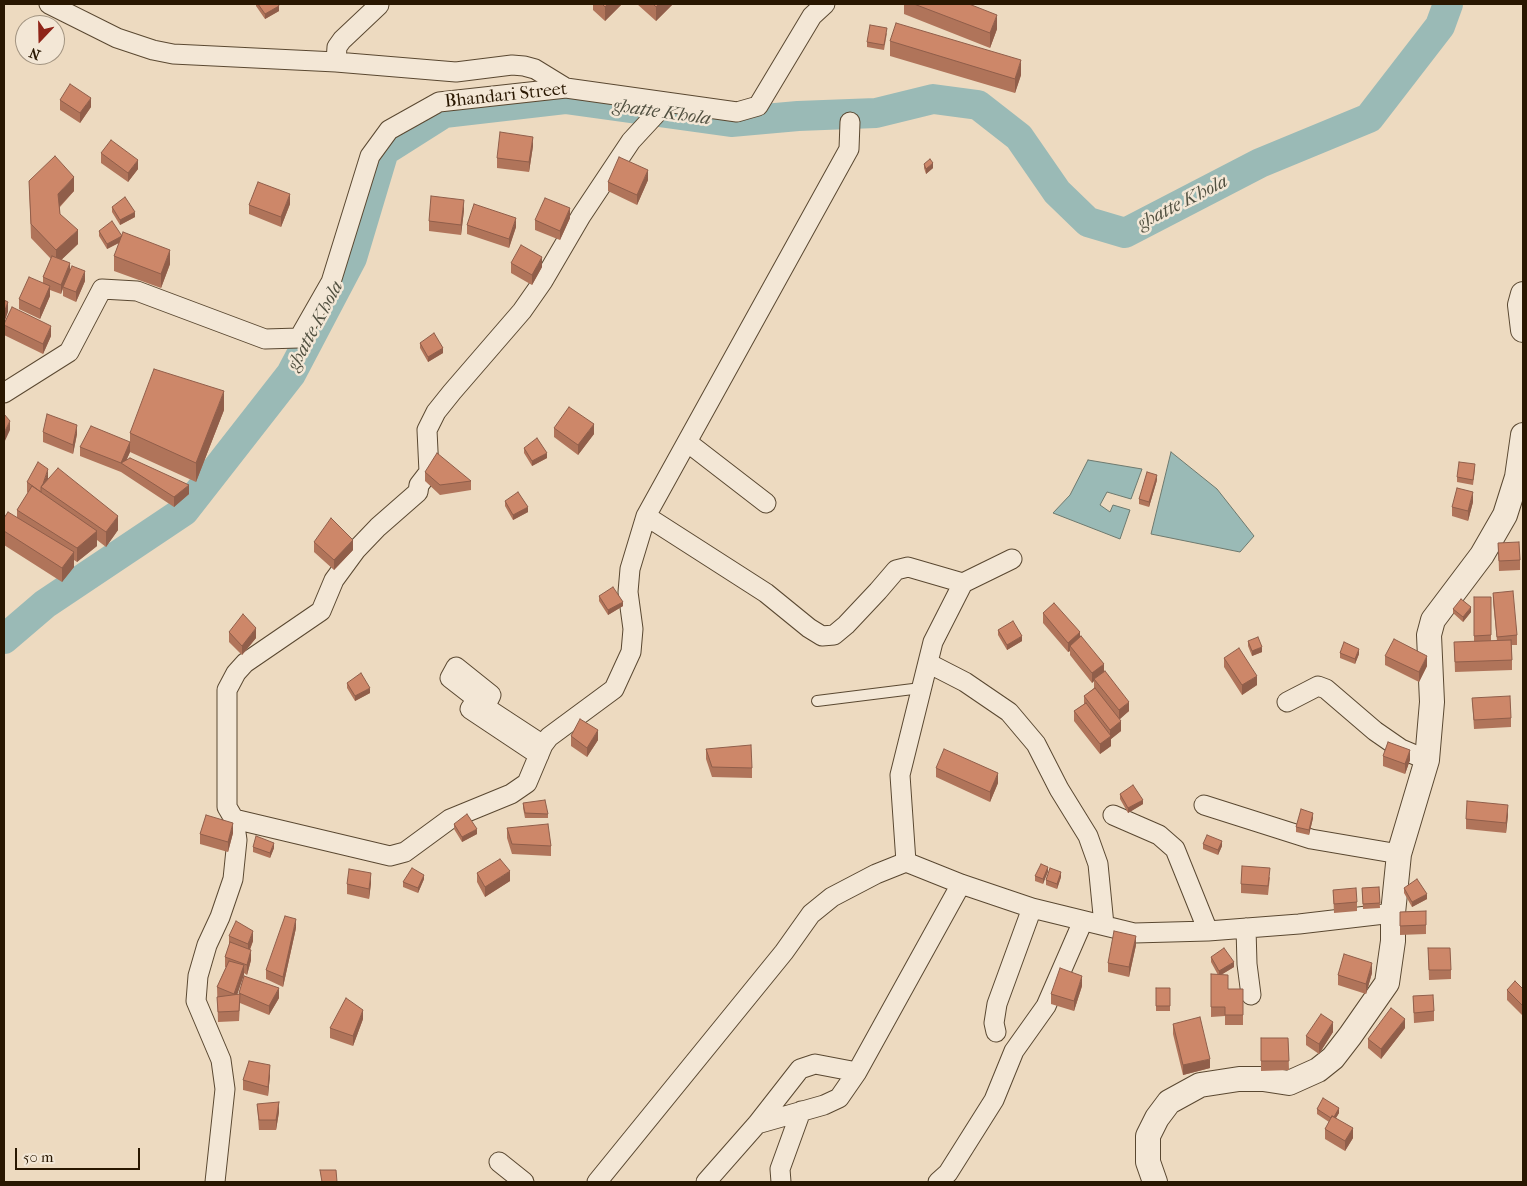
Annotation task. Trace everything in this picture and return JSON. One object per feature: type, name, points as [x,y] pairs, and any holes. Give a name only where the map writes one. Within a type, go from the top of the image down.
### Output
[{"type":"street","points":[[49,4],[117,38],[153,50],[173,54],[336,62],[456,72],[512,64],[535,69],[566,88]]},
{"type":"street","name":"Bhandari Street","points":[[4,393],[70,352],[102,289],[137,291],[265,339],[300,338],[331,282],[370,156],[389,130],[439,102],[566,88],[738,112],[758,106],[812,16],[825,4]]},
{"type":"street","points":[[336,62],[337,47],[342,40],[379,5]]},
{"type":"street","points":[[215,1182],[225,1090],[221,1060],[196,1002],[198,976],[207,945],[220,917],[233,879],[237,840],[234,819],[227,806],[227,690],[236,673],[245,663],[322,611],[334,580],[356,550],[378,527],[418,492],[419,485],[429,472],[427,430],[436,412],[522,311],[543,281],[581,216],[631,141],[667,102]]},
{"type":"street","points":[[234,819],[390,856],[405,852],[450,819],[511,794],[527,782],[549,737],[614,689],[623,674],[631,652],[633,630],[628,592],[630,569],[646,516],[849,149],[850,122]]},
{"type":"street","points":[[1523,294],[1520,305],[1523,330]]},
{"type":"street","points":[[1155,1182],[1148,1162],[1148,1136],[1157,1118],[1169,1102],[1200,1085],[1216,1081],[1239,1079],[1288,1083],[1318,1070],[1333,1058],[1387,982],[1393,941],[1393,913],[1399,854],[1427,760],[1432,702],[1429,635],[1433,620],[1482,555],[1505,515],[1517,477],[1523,436]]},
{"type":"street","points":[[687,442],[766,503]]},
{"type":"street","points":[[646,516],[766,593],[809,628],[822,636],[834,635],[878,592],[896,570],[908,567],[963,584]]},
{"type":"street","points":[[906,862],[900,775],[933,642],[963,584],[1012,559]]},
{"type":"street","points":[[928,663],[965,682],[1009,712],[1036,744],[1059,790],[1088,836],[1098,864],[1104,925]]},
{"type":"street","points":[[456,667],[491,695],[484,707],[541,750],[470,709],[477,699],[450,678],[456,667]]},
{"type":"street","points":[[1287,702],[1318,686],[1326,688],[1375,731],[1400,749],[1427,760]]},
{"type":"street","points":[[1204,804],[1311,839],[1399,854]]},
{"type":"street","points":[[1113,815],[1159,835],[1175,849],[1208,931]]},
{"type":"street","points":[[597,1182],[784,952],[811,914],[832,897],[876,874],[906,862],[961,884],[1032,908],[1134,933],[1208,931],[1393,913]]},
{"type":"street","points":[[757,1124],[833,1102],[839,1098],[856,1072],[961,884]]},
{"type":"street","points":[[996,1032],[994,1023],[997,1004],[1032,908]]},
{"type":"street","points":[[938,1182],[948,1173],[994,1100],[1014,1051],[1046,1006],[1083,921]]},
{"type":"street","points":[[1246,928],[1247,964],[1251,995]]},
{"type":"street","points":[[706,1182],[757,1124],[800,1069],[815,1064],[856,1072]]},
{"type":"street","points":[[781,1182],[780,1169],[801,1112]]},
{"type":"street","points":[[499,1162],[524,1182]]},
{"type":"lane","points":[[817,701],[921,688]]},
{"type":"water","points":[[1171,452],[1217,489],[1254,536],[1240,552],[1151,534]]},
{"type":"water","points":[[1088,460],[1142,469],[1131,499],[1107,492],[1100,505],[1110,512],[1113,505],[1130,510],[1120,539],[1053,513],[1070,495]]},
{"type":"building","points":[[258,4],[278,4],[279,6],[265,14]]},
{"type":"building","points":[[914,4],[969,4],[997,15],[990,33]]},
{"type":"building","points":[[896,23],[1021,60],[1015,79],[890,41]]},
{"type":"building","points":[[870,25],[887,28],[884,45],[867,42]]},
{"type":"building","points":[[70,84],[91,98],[80,113],[60,100]]},
{"type":"building","points":[[500,132],[533,137],[529,162],[497,158]]},
{"type":"building","points":[[111,140],[138,160],[128,173],[101,153]]},
{"type":"building","points":[[55,156],[74,177],[58,194],[60,214],[78,230],[56,250],[31,224],[29,181]]},
{"type":"building","points":[[619,157],[648,170],[637,195],[608,182]]},
{"type":"building","points":[[930,159],[933,163],[926,169],[924,164]]},
{"type":"building","points":[[258,182],[290,194],[281,217],[249,205]]},
{"type":"building","points":[[431,196],[464,200],[461,225],[429,221]]},
{"type":"building","points":[[125,197],[135,212],[120,220],[112,207]]},
{"type":"building","points":[[545,198],[570,208],[560,231],[535,220]]},
{"type":"building","points":[[474,204],[516,218],[509,239],[467,225]]},
{"type":"building","points":[[112,221],[122,236],[107,244],[99,231]]},
{"type":"building","points":[[123,232],[170,250],[161,274],[114,256]]},
{"type":"building","points":[[521,245],[542,257],[532,275],[511,263]]},
{"type":"building","points":[[52,256],[70,263],[61,285],[43,277]]},
{"type":"building","points":[[72,266],[85,271],[76,292],[63,287]]},
{"type":"building","points":[[29,277],[50,286],[40,309],[19,299]]},
{"type":"building","points":[[4,300],[8,302],[4,313]]},
{"type":"building","points":[[12,307],[51,326],[43,344],[4,325]]},
{"type":"building","points":[[434,333],[443,348],[428,357],[420,343]]},
{"type":"building","points":[[154,369],[224,391],[196,463],[130,433]]},
{"type":"building","points":[[569,407],[594,424],[578,445],[554,428]]},
{"type":"building","points":[[4,414],[10,421],[4,433]]},
{"type":"building","points":[[47,414],[77,425],[73,445],[43,432]]},
{"type":"building","points":[[91,426],[130,442],[121,463],[80,447]]},
{"type":"building","points":[[537,438],[547,453],[532,461],[524,448]]},
{"type":"building","points":[[437,453],[471,481],[440,485],[425,472]]},
{"type":"building","points":[[130,458],[189,485],[174,497],[121,463]]},
{"type":"building","points":[[38,462],[48,469],[41,492],[27,482]]},
{"type":"building","points":[[1459,462],[1475,464],[1473,480],[1457,477]]},
{"type":"building","points":[[58,468],[118,516],[106,532],[41,487]]},
{"type":"building","points":[[1147,472],[1157,475],[1149,502],[1139,499]]},
{"type":"building","points":[[32,486],[97,531],[77,548],[17,510]]},
{"type":"building","points":[[1457,488],[1473,492],[1468,511],[1452,507]]},
{"type":"building","points":[[518,492],[528,507],[513,515],[505,501]]},
{"type":"building","points":[[8,512],[74,552],[62,568],[4,531],[4,518]]},
{"type":"building","points":[[331,518],[353,540],[334,560],[314,542]]},
{"type":"building","points":[[1519,542],[1520,560],[1499,561],[1498,543]]},
{"type":"building","points":[[613,587],[623,602],[608,610],[599,596]]},
{"type":"building","points":[[1513,591],[1517,635],[1497,637],[1493,593]]},
{"type":"building","points":[[1474,597],[1491,597],[1491,635],[1474,636]]},
{"type":"building","points":[[1461,599],[1471,607],[1463,617],[1453,609]]},
{"type":"building","points":[[1054,603],[1080,632],[1068,643],[1043,613]]},
{"type":"building","points":[[243,614],[256,628],[242,646],[229,632]]},
{"type":"building","points":[[1013,621],[1022,636],[1007,645],[998,630]]},
{"type":"building","points":[[1081,636],[1104,664],[1092,673],[1070,646]]},
{"type":"building","points":[[1258,637],[1262,647],[1252,651],[1248,641]]},
{"type":"building","points":[[1394,639],[1427,656],[1419,672],[1385,656]]},
{"type":"building","points":[[1511,640],[1512,660],[1455,662],[1454,642]]},
{"type":"building","points":[[1344,642],[1359,649],[1355,659],[1340,653]]},
{"type":"building","points":[[1239,648],[1257,676],[1242,685],[1224,658]]},
{"type":"building","points":[[1105,671],[1129,702],[1119,710],[1094,679]]},
{"type":"building","points":[[361,673],[370,688],[355,696],[347,683]]},
{"type":"building","points":[[1095,688],[1121,721],[1110,730],[1084,696]]},
{"type":"building","points":[[1510,696],[1511,718],[1474,720],[1472,698]]},
{"type":"building","points":[[1086,703],[1111,736],[1100,744],[1074,711]]},
{"type":"building","points":[[580,719],[598,730],[587,748],[571,736]]},
{"type":"building","points":[[1388,742],[1410,750],[1405,764],[1383,756]]},
{"type":"building","points":[[751,745],[752,768],[712,767],[706,749]]},
{"type":"building","points":[[944,749],[998,773],[990,792],[936,768]]},
{"type":"building","points":[[1133,785],[1143,800],[1128,808],[1120,794]]},
{"type":"building","points":[[545,800],[548,814],[525,813],[523,803]]},
{"type":"building","points":[[1467,801],[1508,805],[1506,823],[1466,819]]},
{"type":"building","points":[[1301,809],[1313,813],[1309,830],[1296,827]]},
{"type":"building","points":[[467,814],[477,829],[462,837],[454,824]]},
{"type":"building","points":[[206,815],[233,823],[228,842],[200,834]]},
{"type":"building","points":[[548,824],[551,846],[512,844],[507,828]]},
{"type":"building","points":[[1207,835],[1222,841],[1218,850],[1203,844]]},
{"type":"building","points":[[256,836],[274,843],[270,853],[253,847]]},
{"type":"building","points":[[500,859],[510,871],[485,887],[477,873]]},
{"type":"building","points":[[1041,864],[1048,867],[1043,879],[1035,876]]},
{"type":"building","points":[[1242,866],[1270,868],[1268,886],[1241,884]]},
{"type":"building","points":[[412,868],[424,875],[418,888],[403,882]]},
{"type":"building","points":[[1050,868],[1061,872],[1057,884],[1046,880]]},
{"type":"building","points":[[349,869],[371,873],[369,889],[347,884]]},
{"type":"building","points":[[1417,879],[1427,894],[1412,902],[1404,888]]},
{"type":"building","points":[[1379,887],[1380,903],[1363,904],[1362,888]]},
{"type":"building","points":[[1356,888],[1357,902],[1334,904],[1333,890]]},
{"type":"building","points":[[1426,911],[1426,925],[1400,926],[1400,912]]},
{"type":"building","points":[[285,916],[296,919],[283,977],[266,970]]},
{"type":"building","points":[[236,921],[253,931],[248,944],[229,936]]},
{"type":"building","points":[[1114,931],[1136,936],[1129,967],[1108,963]]},
{"type":"building","points":[[230,942],[251,950],[247,965],[225,957]]},
{"type":"building","points":[[1224,948],[1234,962],[1219,971],[1211,957]]},
{"type":"building","points":[[1428,948],[1450,948],[1451,970],[1429,970]]},
{"type":"building","points":[[1344,954],[1372,963],[1366,984],[1338,975]]},
{"type":"building","points":[[229,961],[244,965],[234,994],[217,987]]},
{"type":"building","points":[[1060,968],[1082,976],[1074,1001],[1051,994]]},
{"type":"building","points":[[1211,974],[1228,975],[1228,989],[1243,989],[1243,1015],[1225,1015],[1225,1007],[1211,1007]]},
{"type":"building","points":[[244,976],[279,988],[269,1006],[239,993]]},
{"type":"building","points":[[1515,981],[1523,989],[1523,1006],[1507,990]]},
{"type":"building","points":[[1156,988],[1170,988],[1170,1006],[1156,1006]]},
{"type":"building","points":[[240,994],[239,1011],[218,1012],[217,997]]},
{"type":"building","points":[[1433,995],[1434,1011],[1414,1013],[1413,996]]},
{"type":"building","points":[[346,998],[363,1010],[353,1036],[330,1028]]},
{"type":"building","points":[[1391,1008],[1405,1019],[1381,1049],[1368,1039]]},
{"type":"building","points":[[1321,1014],[1333,1022],[1319,1044],[1306,1036]]},
{"type":"building","points":[[1200,1017],[1210,1059],[1183,1065],[1173,1024]]},
{"type":"building","points":[[1261,1038],[1288,1038],[1289,1061],[1261,1061]]},
{"type":"building","points":[[249,1061],[270,1065],[268,1087],[243,1080]]},
{"type":"building","points":[[1323,1098],[1339,1108],[1334,1117],[1332,1116],[1331,1118],[1317,1109]]},
{"type":"building","points":[[279,1102],[276,1120],[259,1120],[257,1104]]},
{"type":"building","points":[[1332,1116],[1353,1128],[1345,1141],[1325,1129]]},
{"type":"building","points":[[320,1170],[336,1170],[337,1182],[322,1182]]},
{"type":"waterway","name":"ghatte Khola","points":[[4,639],[45,604],[184,511],[291,374],[352,258],[384,151],[444,113],[565,99],[731,122],[798,116],[876,113],[933,99],[978,105],[1019,137],[1057,192],[1088,222],[1125,233],[1260,163],[1369,118],[1440,26],[1448,4]]}]
